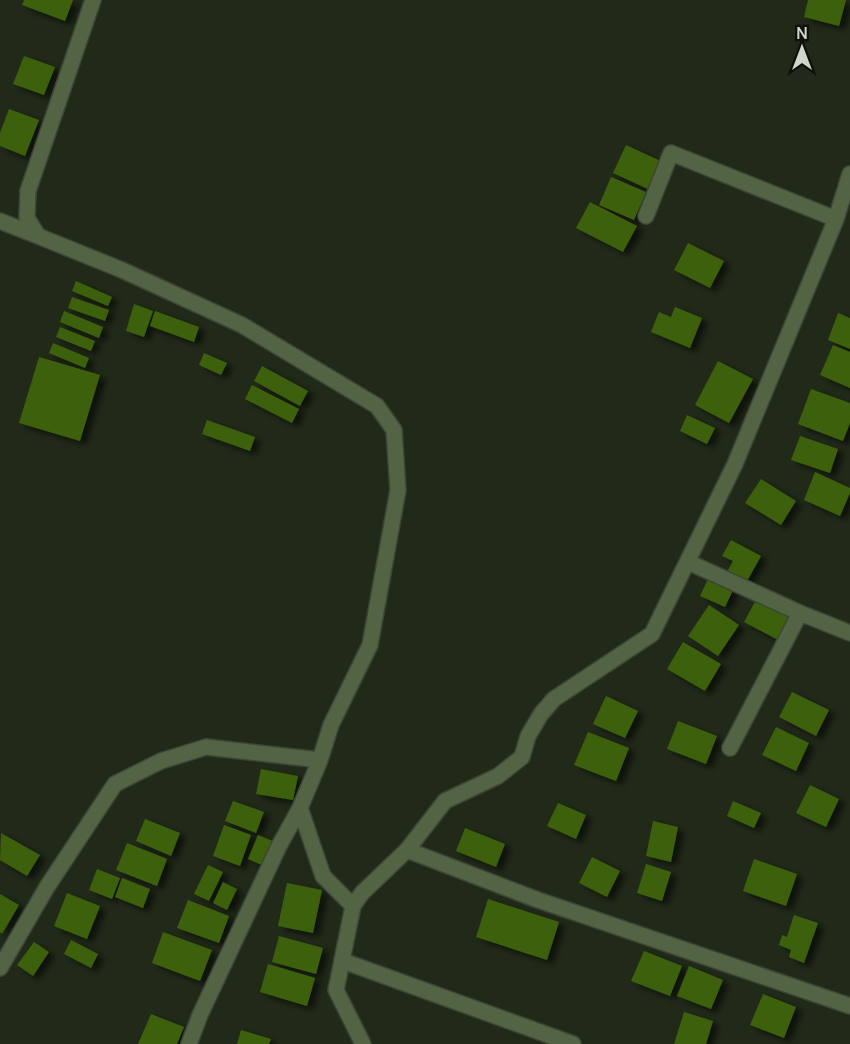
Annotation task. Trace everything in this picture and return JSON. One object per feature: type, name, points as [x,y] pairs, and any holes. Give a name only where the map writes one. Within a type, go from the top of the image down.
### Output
[{"type":"street","points":[[38,236],[27,218],[28,191],[93,0]]},
{"type":"street","points":[[646,216],[671,153],[836,219]]},
{"type":"street","points":[[363,1044],[336,990],[353,906],[362,893],[407,850],[445,801],[498,776],[522,757],[528,736],[541,714],[554,699],[651,634],[735,464],[836,219],[850,174]]},
{"type":"street","points":[[0,221],[122,270],[242,325],[376,406],[394,430],[398,490],[370,645],[331,725],[320,760],[300,808],[279,846],[200,1015],[189,1044]]},
{"type":"street","points":[[688,562],[850,633]]},
{"type":"street","points":[[730,748],[800,613]]},
{"type":"street","points":[[0,969],[47,887],[115,784],[161,761],[206,747],[320,760]]},
{"type":"street","points":[[300,808],[323,876],[353,906]]},
{"type":"street","points":[[407,850],[549,904],[850,1006]]},
{"type":"street","points":[[343,961],[573,1044]]},
{"type":"building","points":[[24,0],[73,0],[65,21],[22,5]]},
{"type":"building","points":[[808,0],[846,0],[839,26],[804,17]]},
{"type":"building","points":[[24,56],[55,67],[44,95],[13,84]]},
{"type":"building","points":[[9,109],[39,120],[25,156],[0,146],[0,133]]},
{"type":"building","points":[[626,145],[663,162],[650,190],[613,173]]},
{"type":"building","points":[[611,177],[646,192],[634,220],[599,205]]},
{"type":"building","points":[[590,202],[637,226],[623,252],[576,228]]},
{"type":"building","points":[[688,243],[724,261],[710,288],[674,270]]},
{"type":"building","points":[[76,281],[112,297],[108,306],[72,291]]},
{"type":"building","points":[[72,297],[109,310],[105,321],[68,308]]},
{"type":"building","points":[[134,304],[153,311],[144,337],[126,331]]},
{"type":"building","points":[[675,307],[702,318],[690,348],[651,332],[659,312],[671,317]]},
{"type":"building","points":[[64,311],[103,327],[99,338],[60,322]]},
{"type":"building","points":[[155,311],[199,327],[194,342],[150,326]]},
{"type":"building","points":[[838,313],[850,318],[850,349],[828,340]]},
{"type":"building","points":[[60,327],[95,341],[91,351],[56,337]]},
{"type":"building","points":[[53,343],[89,358],[85,368],[49,353]]},
{"type":"building","points":[[833,345],[850,352],[850,388],[820,375]]},
{"type":"building","points":[[204,353],[227,363],[221,375],[199,365]]},
{"type":"building","points":[[39,357],[100,375],[80,441],[19,423]]},
{"type":"building","points":[[718,361],[753,379],[729,423],[695,405]]},
{"type":"building","points":[[262,366],[308,391],[300,406],[254,381]]},
{"type":"building","points":[[252,385],[299,409],[292,423],[245,399]]},
{"type":"building","points":[[811,389],[850,403],[850,423],[843,441],[798,424]]},
{"type":"building","points":[[687,415],[715,428],[707,444],[680,431]]},
{"type":"building","points":[[207,420],[255,437],[250,451],[202,434]]},
{"type":"building","points":[[800,436],[838,449],[830,473],[791,460]]},
{"type":"building","points":[[815,472],[850,488],[840,516],[804,500]]},
{"type":"building","points":[[761,479],[796,501],[781,525],[745,503]]},
{"type":"building","points":[[731,540],[761,556],[746,583],[727,572],[733,561],[722,556]]},
{"type":"building","points":[[709,577],[734,588],[725,607],[700,596]]},
{"type":"building","points":[[756,600],[792,619],[780,641],[744,622]]},
{"type":"building","points":[[709,605],[739,625],[718,656],[688,636]]},
{"type":"building","points":[[683,642],[721,664],[705,691],[667,669]]},
{"type":"building","points":[[792,692],[829,710],[816,736],[779,717]]},
{"type":"building","points":[[606,696],[638,711],[625,738],[593,724]]},
{"type":"building","points":[[678,721],[717,736],[706,764],[667,749]]},
{"type":"building","points":[[776,727],[809,743],[796,771],[762,755]]},
{"type":"building","points":[[588,732],[629,748],[616,781],[574,765]]},
{"type":"building","points":[[261,769],[298,776],[293,800],[256,794]]},
{"type":"building","points":[[810,785],[839,799],[826,827],[796,813]]},
{"type":"building","points":[[233,801],[264,812],[256,833],[225,821]]},
{"type":"building","points":[[733,801],[761,813],[754,828],[727,816]]},
{"type":"building","points":[[558,803],[586,815],[576,839],[547,826]]},
{"type":"building","points":[[145,819],[180,833],[171,856],[136,841]]},
{"type":"building","points":[[653,821],[678,827],[671,862],[646,856]]},
{"type":"building","points":[[224,825],[251,835],[240,866],[213,856]]},
{"type":"building","points":[[465,828],[505,844],[496,867],[456,851]]},
{"type":"building","points":[[1,833],[40,855],[27,876],[0,860]]},
{"type":"building","points":[[258,835],[275,842],[264,866],[248,859]]},
{"type":"building","points":[[127,843],[167,859],[157,886],[116,870]]},
{"type":"building","points":[[592,857],[620,871],[607,897],[579,883]]},
{"type":"building","points":[[754,859],[797,874],[786,906],[743,891]]},
{"type":"building","points":[[646,864],[671,872],[662,901],[637,893]]},
{"type":"building","points":[[208,865],[223,872],[209,901],[194,894]]},
{"type":"building","points":[[97,869],[120,878],[112,899],[89,890]]},
{"type":"building","points":[[122,878],[150,889],[143,908],[115,897]]},
{"type":"building","points":[[223,882],[237,889],[227,910],[213,903]]},
{"type":"building","points":[[287,883],[322,890],[313,933],[278,926]]},
{"type":"building","points":[[67,893],[100,906],[87,939],[54,926]]},
{"type":"building","points":[[0,894],[19,905],[2,934],[0,932]]},
{"type":"building","points":[[488,899],[559,922],[547,960],[476,937]]},
{"type":"building","points":[[188,900],[229,916],[219,943],[177,928]]},
{"type":"building","points":[[794,915],[818,923],[804,963],[789,957],[791,950],[779,945],[782,935],[787,937]]},
{"type":"building","points":[[163,932],[212,950],[200,981],[152,963]]},
{"type":"building","points":[[279,936],[323,948],[316,974],[272,962]]},
{"type":"building","points":[[71,940],[98,954],[91,968],[64,954]]},
{"type":"building","points":[[34,942],[49,952],[33,976],[17,965]]},
{"type":"building","points":[[644,951],[682,966],[670,996],[631,981]]},
{"type":"building","points":[[268,964],[315,978],[307,1006],[260,992]]},
{"type":"building","points":[[689,966],[723,980],[711,1009],[677,996]]},
{"type":"building","points":[[763,994],[796,1007],[784,1038],[750,1025]]},
{"type":"building","points":[[684,1012],[713,1021],[706,1044],[674,1044]]},
{"type":"building","points":[[151,1014],[184,1027],[177,1044],[138,1044]]},
{"type":"building","points":[[241,1030],[271,1039],[269,1044],[237,1044]]}]
